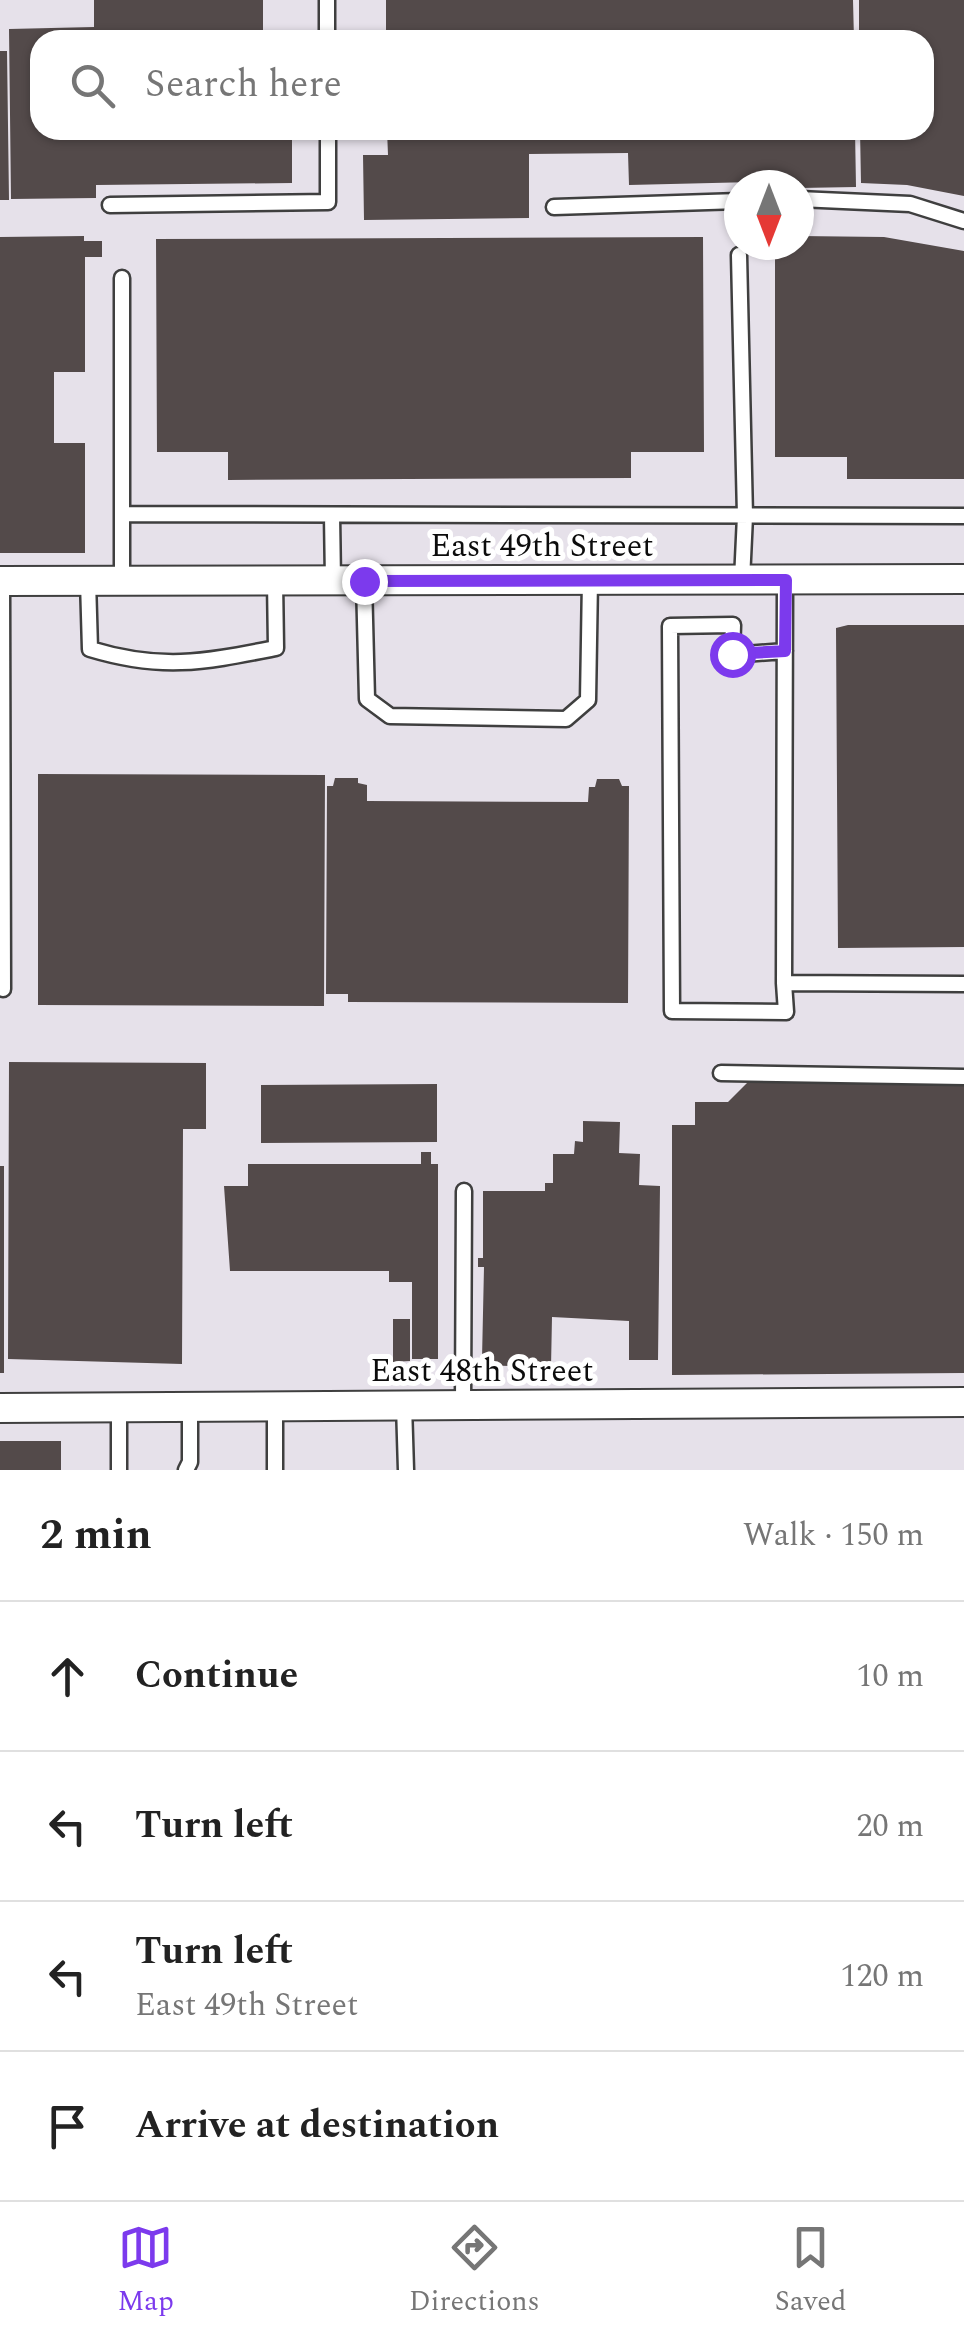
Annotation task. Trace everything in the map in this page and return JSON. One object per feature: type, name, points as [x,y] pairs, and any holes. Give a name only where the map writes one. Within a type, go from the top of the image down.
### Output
[{"type":"street","name":"East 49th Street","points":[[1,581],[964,580]]},
{"type":"street","name":"East 48th Street","points":[[0,1408],[964,1402]]},
{"type":"lane","points":[[327,0],[328,30]]},
{"type":"lane","points":[[110,205],[328,202],[328,140]]},
{"type":"lane","points":[[554,207],[724,201]]},
{"type":"lane","points":[[814,201],[910,204],[964,221]]},
{"type":"lane","points":[[739,260],[745,516],[742,580]]},
{"type":"lane","points":[[122,278],[122,581]]},
{"type":"lane","points":[[122,514],[964,516]]},
{"type":"lane","points":[[332,515],[333,581]]},
{"type":"lane","points":[[364,581],[367,699],[390,716],[566,719],[588,700],[590,580]]},
{"type":"lane","points":[[785,651],[732,654],[734,625],[670,626],[672,1011],[786,1012],[786,580]]},
{"type":"lane","points":[[1,581],[2,989]]},
{"type":"lane","points":[[88,581],[90,649],[137,663],[198,663],[276,648],[275,581]]},
{"type":"lane","points":[[784,983],[964,984]]},
{"type":"lane","points":[[721,1073],[964,1077]]},
{"type":"lane","points":[[463,1405],[464,1191]]},
{"type":"lane","points":[[404,1405],[406,1470]]},
{"type":"lane","points":[[275,1406],[276,1470]]},
{"type":"lane","points":[[119,1407],[119,1470]]},
{"type":"lane","points":[[186,1470],[190,1462],[190,1407]]},
{"type":"shaded area","points":[[0,0],[964,0],[964,1470],[0,1470]]},
{"type":"building","points":[[94,0],[263,0],[263,30],[30,30],[30,140],[292,140],[292,183],[96,185],[96,198],[11,199],[9,29],[94,27]]},
{"type":"building","points":[[386,0],[853,0],[854,30],[386,30]]},
{"type":"building","points":[[859,0],[964,0],[964,196],[907,185],[861,183],[860,140],[934,140],[934,30],[859,30]]},
{"type":"building","points":[[0,51],[7,51],[9,200],[0,200]]},
{"type":"building","points":[[387,140],[855,140],[856,187],[814,188],[814,170],[724,170],[724,183],[629,185],[628,153],[529,154],[529,218],[364,220],[363,155],[388,155]]},
{"type":"building","points":[[84,236],[84,241],[102,241],[102,257],[85,257],[85,372],[54,372],[54,443],[85,443],[85,553],[0,553],[0,237]]},
{"type":"building","points":[[814,236],[884,237],[964,251],[964,479],[847,479],[847,457],[775,457],[775,260],[814,260]]},
{"type":"building","points":[[703,237],[704,452],[631,452],[631,478],[228,480],[228,452],[157,452],[156,239]]},
{"type":"building","points":[[964,625],[964,947],[838,948],[836,628]]},
{"type":"building","points":[[38,774],[325,775],[324,1006],[38,1005]]},
{"type":"building","points":[[335,778],[358,778],[358,783],[367,785],[367,801],[588,802],[589,787],[595,787],[597,779],[619,779],[622,786],[629,786],[628,1003],[348,1002],[348,994],[326,994],[327,786],[333,786]]},
{"type":"building","points":[[9,1062],[206,1063],[206,1129],[183,1129],[182,1364],[8,1359]]},
{"type":"building","points":[[750,1080],[938,1080],[964,1085],[964,1373],[672,1375],[672,1125],[695,1125],[695,1102],[728,1102]]},
{"type":"building","points":[[437,1084],[437,1142],[261,1143],[261,1085]]},
{"type":"building","points":[[583,1121],[620,1122],[619,1153],[640,1154],[639,1185],[660,1186],[658,1360],[629,1360],[629,1321],[552,1317],[551,1367],[477,1365],[477,1359],[482,1359],[484,1267],[478,1267],[478,1258],[483,1258],[483,1191],[545,1191],[545,1183],[553,1183],[553,1154],[574,1154],[575,1141],[583,1142]]},
{"type":"building","points":[[421,1152],[431,1152],[431,1164],[438,1164],[438,1359],[412,1359],[412,1282],[389,1282],[389,1271],[230,1271],[224,1186],[248,1186],[248,1164],[421,1164]]},
{"type":"building","points":[[0,1166],[4,1166],[4,1373],[0,1373]]},
{"type":"building","points":[[393,1319],[410,1319],[410,1361],[393,1362]]},
{"type":"building","points":[[0,1441],[61,1441],[61,1470],[0,1470]]},
{"type":"route","points":[[364,581],[786,580],[785,651],[732,654]]}]
